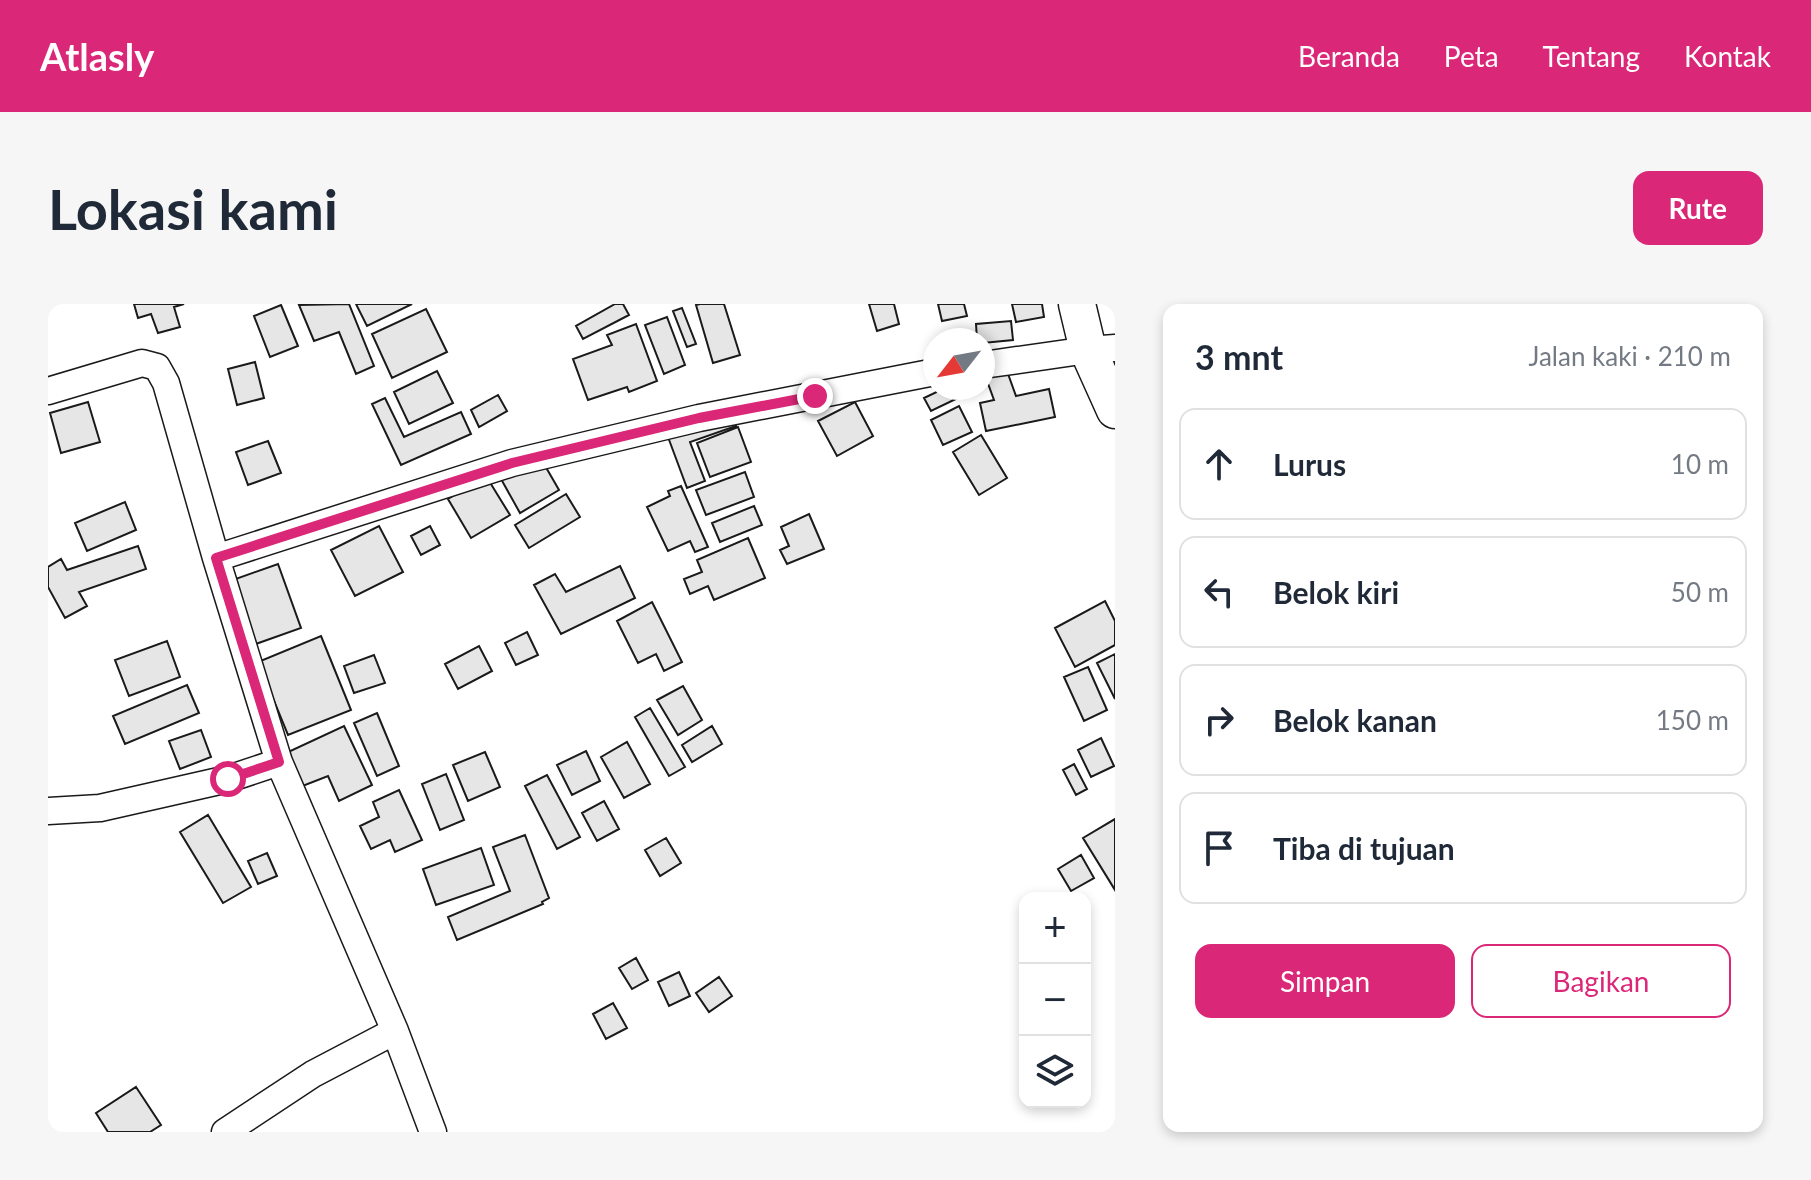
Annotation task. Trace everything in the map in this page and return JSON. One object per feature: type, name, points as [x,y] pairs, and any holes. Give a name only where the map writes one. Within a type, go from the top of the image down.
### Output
[{"type":"street","points":[[1077,304],[1101,349],[1115,410]]},
{"type":"street","points":[[995,363],[1101,349]]},
{"type":"street","points":[[48,391],[142,363],[157,367],[166,383],[279,762],[395,1031],[433,1132]]},
{"type":"street","points":[[216,558],[512,463],[699,418],[923,374]]},
{"type":"street","points":[[48,811],[100,808],[228,779],[279,762]]},
{"type":"street","points":[[225,1132],[313,1074],[395,1031]]},
{"type":"building","points":[[134,304],[184,304],[174,307],[180,327],[158,333],[151,314],[138,318]]},
{"type":"building","points":[[349,304],[374,366],[356,374],[339,332],[314,341],[299,305]]},
{"type":"building","points":[[356,304],[412,304],[367,326]]},
{"type":"building","points":[[615,304],[623,304],[629,315],[583,339],[576,326]]},
{"type":"building","points":[[724,304],[740,355],[713,363],[696,305]]},
{"type":"building","points":[[869,304],[894,304],[899,324],[877,331]]},
{"type":"building","points":[[938,304],[964,304],[967,316],[942,321]]},
{"type":"building","points":[[1012,304],[1042,304],[1044,317],[1016,322]]},
{"type":"building","points":[[281,305],[298,346],[270,357],[254,316]]},
{"type":"building","points":[[682,308],[696,344],[687,347],[673,311]]},
{"type":"building","points":[[426,309],[447,352],[392,378],[372,334]]},
{"type":"building","points":[[667,317],[685,365],[664,374],[645,325]]},
{"type":"building","points":[[1011,321],[1013,340],[995,342],[995,328],[976,328],[976,324]]},
{"type":"building","points":[[636,324],[657,381],[629,392],[627,387],[588,400],[573,359],[612,345],[607,335]]},
{"type":"building","points":[[255,362],[264,398],[237,405],[228,369]]},
{"type":"building","points":[[437,371],[453,403],[409,424],[394,392]]},
{"type":"building","points":[[1007,371],[1016,396],[1049,389],[1055,417],[986,431],[980,403],[995,400],[995,375]]},
{"type":"building","points":[[498,395],[507,411],[479,427],[471,410]]},
{"type":"building","points":[[385,398],[404,437],[461,412],[471,434],[401,465],[372,404]]},
{"type":"building","points":[[925,400],[954,400],[931,411]]},
{"type":"building","points":[[88,402],[100,442],[61,453],[50,413]]},
{"type":"building","points":[[855,402],[873,436],[837,456],[818,421]]},
{"type":"building","points":[[959,406],[972,432],[943,445],[931,420]]},
{"type":"building","points":[[732,416],[736,426],[690,442],[705,481],[687,488],[668,437]]},
{"type":"building","points":[[738,427],[751,462],[710,477],[697,443]]},
{"type":"building","points":[[981,435],[1007,478],[979,495],[953,452]]},
{"type":"building","points":[[268,441],[281,473],[248,485],[236,452]]},
{"type":"building","points":[[540,457],[559,490],[520,513],[501,479]]},
{"type":"building","points":[[745,472],[754,497],[706,515],[696,490]]},
{"type":"building","points":[[486,476],[510,515],[471,538],[448,499]]},
{"type":"building","points":[[681,486],[708,547],[695,552],[690,541],[668,551],[647,507],[670,496],[668,491]]},
{"type":"building","points":[[566,494],[580,517],[529,548],[515,525]]},
{"type":"building","points":[[125,502],[136,530],[87,551],[75,523]]},
{"type":"building","points":[[754,506],[762,525],[720,542],[712,523]]},
{"type":"building","points":[[809,514],[824,549],[787,564],[780,550],[789,546],[781,527]]},
{"type":"building","points":[[379,526],[403,572],[355,596],[331,550]]},
{"type":"building","points":[[430,526],[440,545],[421,555],[411,536]]},
{"type":"building","points":[[748,538],[765,578],[714,600],[708,586],[690,594],[684,579],[702,572],[697,560]]},
{"type":"building","points":[[138,546],[146,569],[79,592],[87,606],[65,618],[48,587],[48,567],[61,559],[67,570]]},
{"type":"building","points":[[278,564],[301,628],[250,646],[227,582]]},
{"type":"building","points":[[620,566],[635,598],[561,634],[534,585],[555,574],[566,592]]},
{"type":"building","points":[[1105,601],[1115,621],[1115,645],[1075,667],[1055,628]]},
{"type":"building","points":[[652,602],[682,662],[664,671],[656,654],[638,663],[617,621]]},
{"type":"building","points":[[527,632],[538,655],[516,665],[505,643]]},
{"type":"building","points":[[321,636],[351,710],[288,735],[258,662]]},
{"type":"building","points":[[167,641],[180,677],[129,696],[115,660]]},
{"type":"building","points":[[479,646],[492,671],[458,689],[445,664]]},
{"type":"building","points":[[1115,654],[1115,699],[1097,663]]},
{"type":"building","points":[[374,655],[385,683],[354,693],[344,666]]},
{"type":"building","points":[[1088,667],[1107,710],[1084,721],[1064,677]]},
{"type":"building","points":[[187,685],[199,713],[125,744],[113,716]]},
{"type":"building","points":[[683,686],[702,720],[678,735],[657,700]]},
{"type":"building","points":[[650,708],[685,767],[669,776],[635,717]]},
{"type":"building","points":[[377,713],[399,766],[377,776],[354,723]]},
{"type":"building","points":[[344,726],[372,785],[339,801],[328,776],[300,787],[286,753]]},
{"type":"building","points":[[712,726],[722,744],[692,762],[682,745]]},
{"type":"building","points":[[201,730],[211,757],[180,769],[169,741]]},
{"type":"building","points":[[1101,738],[1114,766],[1091,777],[1078,750]]},
{"type":"building","points":[[627,742],[650,784],[624,798],[601,757]]},
{"type":"building","points":[[586,751],[600,781],[572,795],[557,765]]},
{"type":"building","points":[[485,752],[500,787],[468,801],[453,765]]},
{"type":"building","points":[[1074,764],[1087,789],[1076,795],[1063,770]]},
{"type":"building","points":[[446,774],[464,820],[440,830],[422,784]]},
{"type":"building","points":[[547,775],[580,837],[557,849],[525,786]]},
{"type":"building","points":[[399,790],[422,840],[395,852],[390,840],[371,849],[360,826],[379,817],[373,802]]},
{"type":"building","points":[[604,801],[619,829],[597,841],[582,813]]},
{"type":"building","points":[[208,815],[251,887],[223,903],[180,832]]},
{"type":"building","points":[[1115,819],[1115,890],[1083,838]]},
{"type":"building","points":[[525,835],[549,898],[543,904],[457,940],[448,917],[510,891],[493,847]]},
{"type":"building","points":[[666,838],[681,863],[660,876],[645,850]]},
{"type":"building","points":[[481,848],[494,885],[436,905],[423,869]]},
{"type":"building","points":[[267,853],[277,876],[258,884],[248,861]]},
{"type":"building","points":[[1081,855],[1094,878],[1071,891],[1058,869]]},
{"type":"building","points":[[636,958],[648,980],[632,989],[619,968]]},
{"type":"building","points":[[679,972],[690,996],[669,1006],[658,982]]},
{"type":"building","points":[[719,977],[732,996],[709,1012],[696,993]]},
{"type":"building","points":[[613,1003],[627,1028],[606,1039],[593,1014]]},
{"type":"building","points":[[136,1087],[161,1125],[150,1132],[108,1132],[96,1113]]},
{"type":"route","points":[[228,779],[279,762],[216,558],[512,463],[699,418],[815,396]]}]
